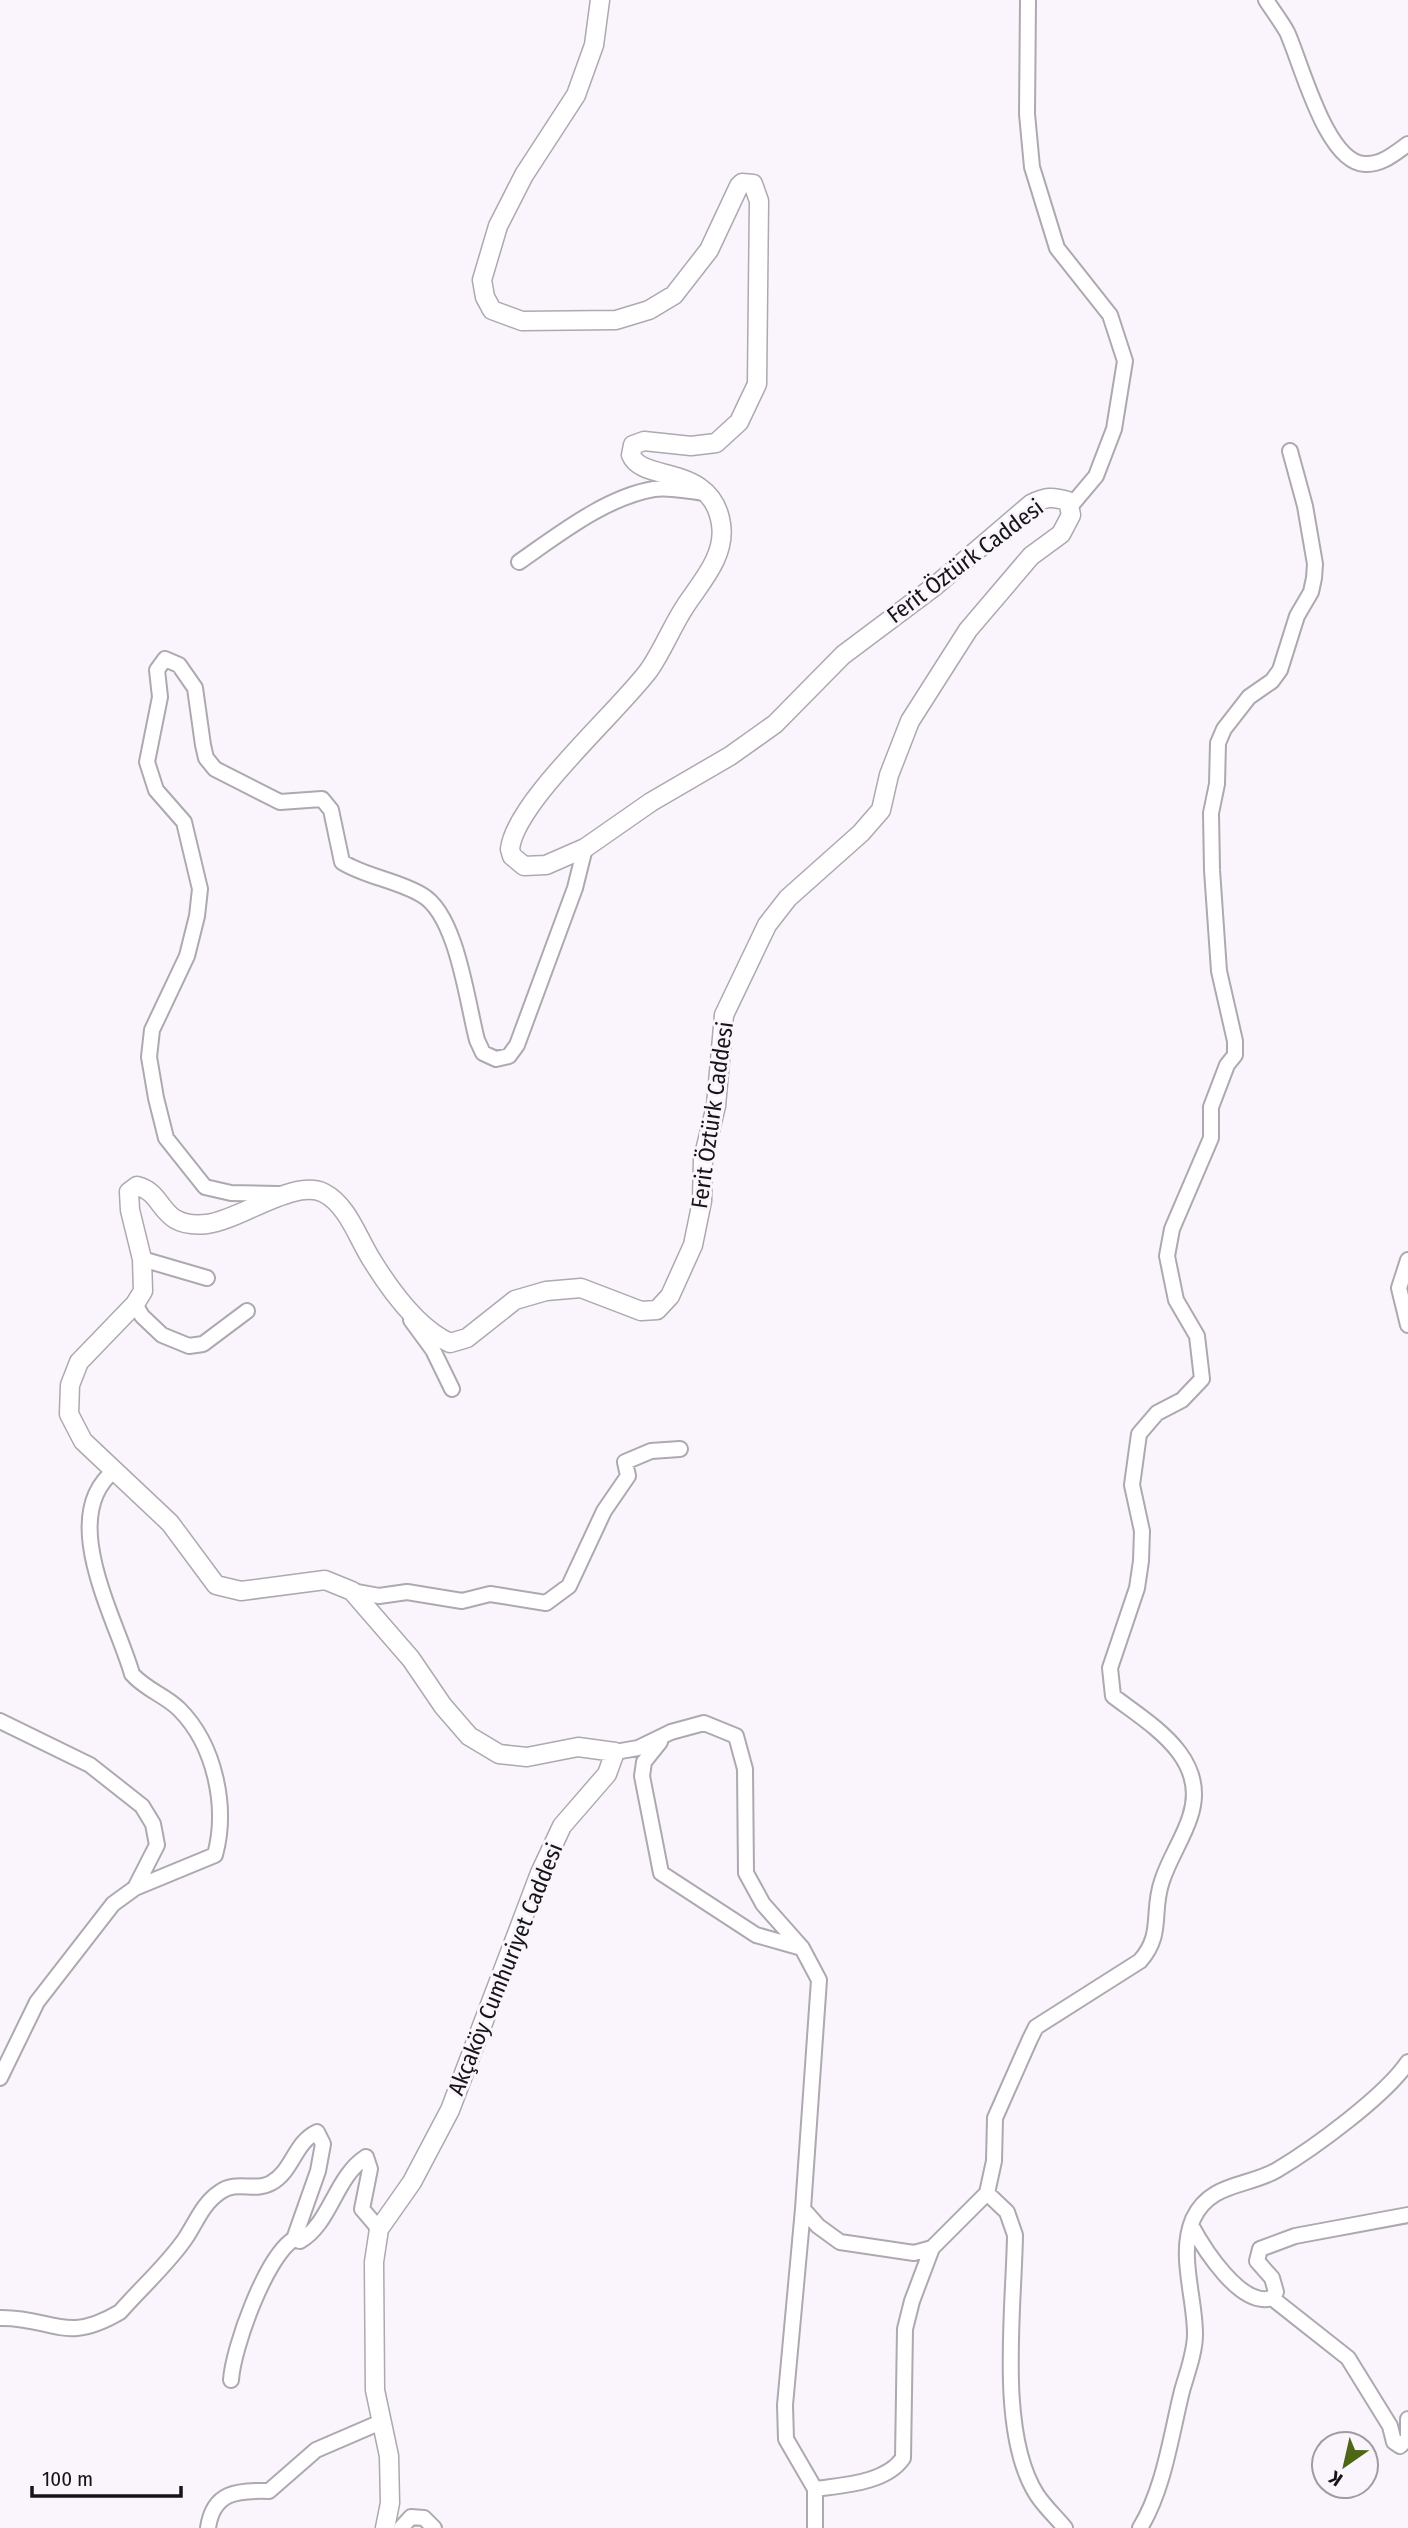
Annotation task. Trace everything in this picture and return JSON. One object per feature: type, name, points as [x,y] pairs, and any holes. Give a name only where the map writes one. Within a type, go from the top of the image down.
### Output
[{"type":"main road","points":[[600,0],[594,45],[576,95],[524,175],[498,226],[482,280],[485,297],[492,310],[522,321],[616,320],[649,310],[674,295],[709,250],[738,186],[743,183],[753,184],[759,201],[757,384],[739,422],[716,443],[691,446],[644,441],[633,445],[631,450],[632,460],[637,464],[691,481],[709,494]]},
{"type":"main road","name":"Ferit Öztürk Caddesi","points":[[135,1304],[144,1291],[142,1259],[128,1200],[133,1186],[148,1190],[167,1215],[184,1224],[209,1224],[252,1210],[287,1193],[313,1189],[334,1201],[402,1303],[450,1343],[467,1338],[515,1300],[546,1291],[590,1289],[650,1312],[663,1305],[693,1245],[702,1201],[703,1159],[716,1106],[724,1015],[767,925],[788,898],[861,833],[881,810],[889,775],[909,721],[968,631],[992,600],[1031,556],[1061,534],[1071,515],[1068,501],[1056,497],[1046,497],[1031,504],[934,586],[843,655],[775,724],[730,756],[651,802],[585,848],[533,867],[517,862],[510,849],[514,832],[534,802],[650,668],[675,622],[712,567],[721,545],[721,523],[709,494]]},
{"type":"main road","points":[[135,1304],[79,1362],[71,1385],[69,1414],[83,1441],[170,1522],[216,1585],[241,1591],[325,1580],[352,1591],[411,1659],[443,1706],[469,1736],[499,1754],[527,1757],[579,1747],[615,1752]]},
{"type":"main road","name":"Akçaköy Cumhuriyet Caddesi","points":[[385,2528],[390,2503],[389,2456],[375,2377],[374,2262],[379,2229],[412,2182],[450,2110],[540,1873],[562,1826],[607,1774],[615,1752]]},
{"type":"street","points":[[1028,0],[1027,114],[1032,167],[1057,248],[1110,315],[1125,361],[1110,440],[1096,476],[1069,508]]},
{"type":"street","points":[[1266,0],[1287,31],[1326,127],[1345,154],[1363,164],[1384,161],[1408,144]]},
{"type":"street","points":[[815,2489],[881,2476],[895,2470],[903,2458],[905,2329],[912,2301],[932,2248],[987,2193],[994,2161],[995,2118],[1036,2027],[1140,1961],[1149,1951],[1156,1937],[1155,1909],[1161,1881],[1190,1818],[1194,1803],[1190,1774],[1177,1748],[1147,1720],[1113,1696],[1110,1668],[1140,1574],[1142,1531],[1132,1485],[1139,1434],[1157,1413],[1182,1400],[1202,1379],[1197,1336],[1174,1293],[1167,1256],[1172,1229],[1211,1139],[1211,1107],[1227,1065],[1235,1055],[1235,1041],[1219,971],[1212,870],[1211,813],[1217,784],[1219,743],[1224,729],[1249,697],[1272,681],[1280,670],[1297,616],[1311,592],[1314,578],[1315,564],[1305,506],[1290,451]]},
{"type":"street","points":[[519,562],[583,520],[641,493],[668,488],[709,494]]},
{"type":"street","points":[[287,1193],[244,1194],[205,1186],[166,1138],[156,1098],[149,1057],[152,1030],[187,956],[197,916],[200,889],[184,822],[156,790],[147,762],[160,697],[157,670],[165,659],[179,665],[195,688],[202,745],[206,758],[215,769],[266,798],[280,802],[321,799],[331,810],[342,862],[422,895],[432,903],[441,914],[452,941],[477,1040],[483,1053],[496,1059],[509,1056],[517,1045],[575,888],[585,848]]},
{"type":"street","points":[[142,1259],[206,1278]]},
{"type":"street","points":[[1408,1260],[1399,1288],[1408,1325]]},
{"type":"street","points":[[402,1303],[408,1316],[433,1350],[452,1389]]},
{"type":"street","points":[[135,1304],[142,1316],[162,1335],[188,1346],[203,1344],[247,1311]]},
{"type":"street","points":[[352,1591],[379,1596],[407,1592],[462,1601],[490,1594],[546,1603],[569,1586],[611,1498],[628,1476],[625,1462],[651,1451],[680,1449]]},
{"type":"street","points":[[0,2078],[37,2002],[113,1903],[135,1888],[215,1855],[220,1812],[214,1769],[195,1731],[178,1707],[141,1684],[132,1674],[107,1606],[88,1523],[104,1478],[115,1470]]},
{"type":"street","points":[[0,1721],[96,1768],[142,1806],[153,1824],[157,1845],[135,1888]]},
{"type":"street","points":[[615,1752],[638,1748],[671,1731],[704,1723],[736,1736],[745,1769],[746,1873],[763,1904],[802,1948],[819,1980],[803,2209],[785,2405],[786,2439],[815,2489],[815,2528]]},
{"type":"street","points":[[671,1731],[651,1751],[644,1762],[642,1776],[661,1873],[756,1935],[802,1948]]},
{"type":"street","points":[[1140,2528],[1159,2481],[1194,2344],[1193,2300],[1186,2247],[1191,2225],[1201,2207],[1217,2192],[1286,2165],[1352,2117],[1397,2077],[1408,2062]]},
{"type":"street","points":[[0,2318],[27,2320],[66,2330],[107,2320],[120,2312],[185,2239],[207,2203],[218,2193],[230,2186],[270,2184],[281,2175],[304,2138],[317,2132],[323,2144],[318,2171],[293,2239],[277,2255],[264,2279],[233,2356],[230,2380]]},
{"type":"street","points":[[293,2239],[300,2241],[311,2235],[346,2175],[366,2157],[370,2169],[362,2209],[379,2229]]},
{"type":"street","points":[[987,2193],[1007,2212],[1015,2235],[1012,2410],[1019,2451],[1036,2494],[1065,2528]]},
{"type":"street","points":[[803,2209],[818,2227],[840,2242],[914,2253],[932,2248]]},
{"type":"street","points":[[1272,2298],[1276,2292],[1275,2284],[1257,2261],[1261,2249],[1295,2236],[1408,2216]]},
{"type":"street","points":[[1191,2225],[1204,2251],[1235,2284],[1258,2300],[1272,2298],[1348,2358],[1390,2426],[1394,2442],[1400,2446],[1408,2438],[1408,2419]]},
{"type":"street","points":[[208,2528],[213,2506],[225,2497],[255,2490],[269,2491],[316,2450],[382,2423]]},
{"type":"street","points":[[401,2528],[411,2517],[424,2518],[434,2528]]}]
